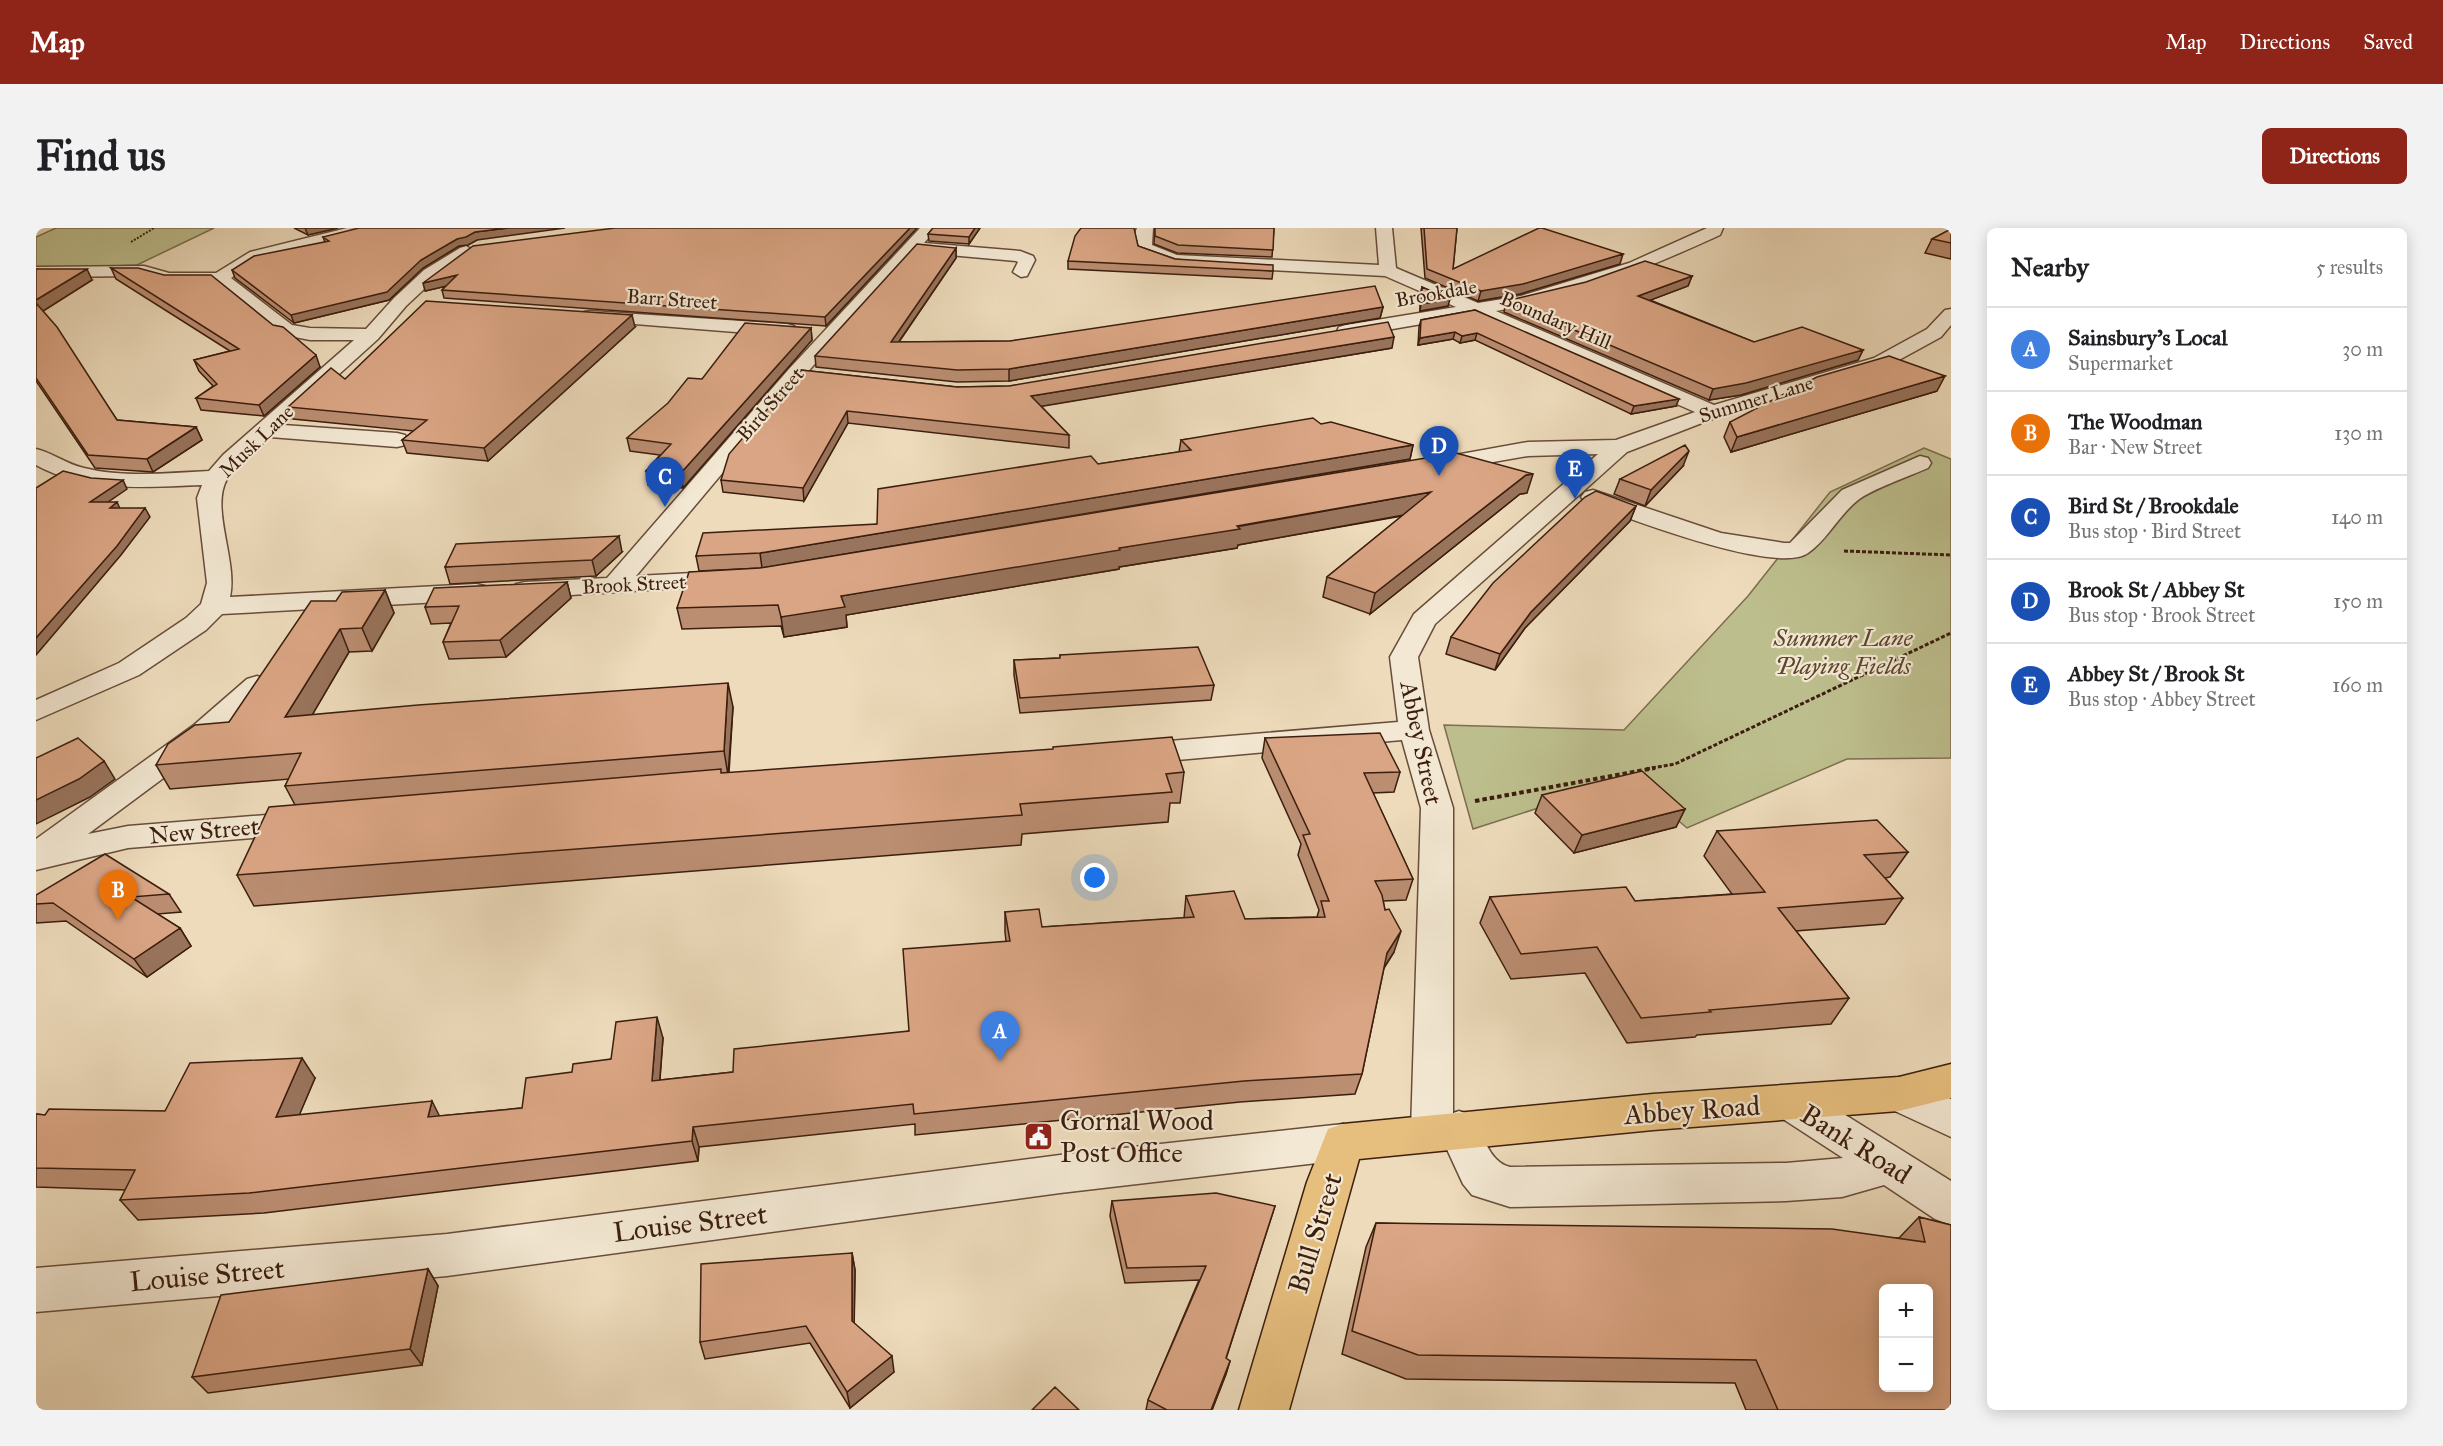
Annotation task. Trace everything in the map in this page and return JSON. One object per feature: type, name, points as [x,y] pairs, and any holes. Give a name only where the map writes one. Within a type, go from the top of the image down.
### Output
[{"type":"main road","name":"Abbey Road","points":[[1445,1130],[1899,1094],[1951,1081]]},
{"type":"main road","name":"Bull Street","points":[[1264,1410],[1325,1193],[1343,1142],[1445,1130]]},
{"type":"street","name":"Bird Street","points":[[615,585],[796,373],[929,228]]},
{"type":"street","points":[[1145,228],[1144,249],[1175,260],[1388,271],[1384,228]]},
{"type":"street","name":"Brookdale","points":[[1322,335],[1523,301],[1635,267],[1714,232],[1715,228]]},
{"type":"street","points":[[36,272],[144,271],[168,278],[220,278],[256,255],[362,229]]},
{"type":"street","points":[[912,247],[1020,255],[1027,260],[1021,272]]},
{"type":"street","name":"Musk Lane","points":[[214,606],[220,583],[209,498],[216,478],[231,460],[371,335],[400,302],[430,274],[466,251]]},
{"type":"street","name":"Boundary Hill","points":[[1388,271],[1713,412]]},
{"type":"street","points":[[220,278],[286,330],[310,334],[371,335]]},
{"type":"street","points":[[400,302],[423,303]]},
{"type":"street","name":"Summer Lane","points":[[1619,447],[1713,412],[1881,362],[1934,333],[1951,314]]},
{"type":"street","name":"Barr Street","points":[[576,315],[834,334]]},
{"type":"street","points":[[796,373],[819,376]]},
{"type":"street","points":[[264,430],[396,440]]},
{"type":"street","points":[[1411,469],[1528,449],[1619,447]]},
{"type":"street","name":"Abbey Street","points":[[1445,1130],[1437,808],[1414,730],[1404,657],[1424,620],[1619,447]]},
{"type":"street","points":[[36,456],[52,467],[101,478],[216,478]]},
{"type":"street","points":[[1571,489],[1674,527],[1718,540],[1784,551],[1798,549],[1850,495],[1920,463]]},
{"type":"street","name":"Brook Street","points":[[214,606],[751,579]]},
{"type":"street","points":[[36,711],[129,669],[196,624],[214,606]]},
{"type":"street","points":[[36,857],[205,732],[257,685]]},
{"type":"street","points":[[1104,756],[1414,730]]},
{"type":"street","name":"New Street","points":[[36,857],[128,837],[331,821]]},
{"type":"street","points":[[1899,1094],[1951,1119]]},
{"type":"street","name":"Bank Road","points":[[1792,1103],[1951,1205]]},
{"type":"street","points":[[1445,1130],[1482,1176],[1487,1180],[1510,1187],[1797,1181],[1842,1178],[1888,1165]]},
{"type":"street","name":"Louise Street","points":[[36,1290],[447,1255],[1060,1174],[1343,1142]]},
{"type":"path","points":[[1798,549],[1951,555]]},
{"type":"path","points":[[1437,808],[1675,764],[1951,633]]},
{"type":"green space","points":[[56,228],[214,228],[137,265],[36,269],[36,237]]},
{"type":"green space","name":"Summer Lane Playing Fields","points":[[1924,448],[1951,459],[1951,758],[1847,759],[1687,828],[1629,779],[1473,829],[1444,725],[1624,730],[1748,596],[1830,492]]},
{"type":"building","points":[[359,228],[508,228],[475,232],[457,239],[421,260],[387,292],[291,315],[232,270],[254,256],[329,241],[323,237]]},
{"type":"building","points":[[615,228],[910,228],[825,317],[442,290],[457,275],[423,283],[473,246]]},
{"type":"building","points":[[933,228],[975,228],[969,237],[928,234]]},
{"type":"building","points":[[1081,228],[1134,228],[1138,246],[1175,259],[1273,265],[1273,271],[1068,261],[1075,236]]},
{"type":"building","points":[[1155,228],[1274,228],[1273,250],[1178,245],[1155,236]]},
{"type":"building","points":[[1424,228],[1457,228],[1453,269],[1539,228],[1623,254],[1523,284],[1481,291],[1427,269]]},
{"type":"building","points":[[1951,229],[1951,243],[1932,239]]},
{"type":"building","points":[[917,244],[956,248],[891,342],[1010,341],[1375,286],[1383,307],[1009,369],[957,370],[815,356]]},
{"type":"building","points":[[1645,261],[1692,276],[1638,296],[1754,342],[1802,327],[1863,350],[1746,383],[1713,389],[1506,301],[1586,282]]},
{"type":"building","points":[[111,268],[138,268],[164,275],[211,275],[273,325],[283,327],[316,355],[259,405],[196,398],[217,384],[194,360],[239,349]]},
{"type":"building","points":[[36,269],[87,269],[36,300]]},
{"type":"building","points":[[1422,287],[1450,299],[1421,304]]},
{"type":"building","points":[[426,301],[632,315],[484,448],[402,440],[427,420],[288,407],[331,368],[345,379]]},
{"type":"building","points":[[36,303],[57,327],[117,420],[196,427],[147,459],[88,455],[36,378]]},
{"type":"building","points":[[1475,310],[1679,399],[1634,406],[1477,333],[1462,336],[1455,332],[1420,338],[1421,320]]},
{"type":"building","points":[[1388,322],[1394,337],[1031,396],[1069,435],[847,411],[803,488],[721,480],[729,454],[801,370],[957,387],[1009,386]]},
{"type":"building","points":[[745,323],[811,328],[680,474],[646,471],[671,444],[627,438],[668,403],[688,378],[702,379]]},
{"type":"building","points":[[1889,356],[1945,376],[1737,437],[1730,422],[1817,377]]},
{"type":"building","points":[[1313,418],[1321,424],[1331,422],[1413,445],[760,553],[696,556],[703,533],[877,524],[878,489],[1091,456],[1098,464],[1191,450],[1181,440]]},
{"type":"building","points":[[1685,445],[1689,451],[1651,490],[1620,479]]},
{"type":"building","points":[[1456,453],[1533,474],[1526,475],[1375,593],[1327,577],[1431,492],[1237,526],[1240,529],[841,596],[845,607],[781,617],[778,605],[677,608],[689,572],[760,568]]},
{"type":"building","points":[[63,471],[91,478],[123,480],[90,502],[117,502],[110,508],[145,508],[117,546],[36,638],[36,488]]},
{"type":"building","points":[[1596,491],[1636,506],[1531,612],[1500,654],[1451,637],[1493,583],[1585,497]]},
{"type":"building","points":[[619,536],[592,560],[445,567],[456,544]]},
{"type":"building","points":[[567,582],[500,640],[443,642],[459,606],[425,607],[434,588]]},
{"type":"building","points":[[385,590],[362,628],[340,629],[285,717],[728,683],[724,751],[285,786],[301,753],[156,765],[168,744],[195,725],[229,722],[311,601],[336,601],[342,592]]},
{"type":"building","points":[[1198,647],[1214,685],[1020,698],[1014,660]]},
{"type":"building","points":[[1380,733],[1400,772],[1364,773],[1413,879],[1375,881],[1382,895],[1385,910],[1389,909],[1401,931],[1387,953],[1362,1074],[1244,1081],[914,1114],[913,1104],[693,1127],[692,1141],[249,1193],[120,1200],[135,1170],[36,1168],[36,1114],[45,1115],[49,1109],[165,1111],[190,1063],[302,1058],[276,1117],[432,1101],[428,1117],[522,1108],[526,1078],[572,1072],[573,1064],[611,1059],[616,1022],[657,1017],[652,1081],[733,1072],[734,1049],[909,1031],[903,949],[1010,941],[1005,912],[1039,909],[1042,927],[1194,917],[1186,896],[1234,891],[1245,919],[1325,917],[1321,901],[1329,901],[1303,835],[1310,834],[1265,738]]},
{"type":"building","points":[[1172,737],[1184,772],[1166,774],[1172,792],[1020,804],[1022,815],[237,875],[269,807],[721,769],[721,773],[1053,749],[1053,747]]},
{"type":"building","points":[[78,738],[104,761],[79,779],[36,800],[36,758]]},
{"type":"building","points":[[1642,771],[1685,809],[1582,835],[1542,795]]},
{"type":"building","points":[[1877,820],[1908,852],[1864,855],[1903,898],[1778,908],[1849,998],[1641,1018],[1597,947],[1521,954],[1490,897],[1626,887],[1635,901],[1765,892],[1717,831]]},
{"type":"building","points":[[105,854],[169,894],[131,897],[180,928],[134,959],[53,903],[36,904],[36,895]]},
{"type":"building","points":[[1216,1193],[1275,1206],[1226,1358],[1230,1361],[1211,1410],[1167,1410],[1148,1400],[1206,1266],[1127,1268],[1112,1201]]},
{"type":"building","points":[[1919,1217],[1951,1225],[1951,1410],[1778,1410],[1756,1360],[1418,1355],[1352,1331],[1376,1223],[1832,1229],[1925,1242]]},
{"type":"building","points":[[852,1253],[852,1321],[892,1356],[847,1392],[806,1326],[700,1342],[701,1264]]},
{"type":"building","points":[[428,1269],[410,1349],[192,1377],[221,1295]]},
{"type":"building","points":[[1055,1387],[1079,1410],[1032,1410]]},
{"type":"place","name":"Brook St / Abbey St","points":[[1439,476]]},
{"type":"place","name":"Abbey St / Brook St","points":[[1575,499]]},
{"type":"place","name":"Bird St / Brookdale","points":[[665,507]]},
{"type":"place","name":"The Woodman","points":[[118,920]]},
{"type":"place","name":"Sainsbury's Local","points":[[1000,1061]]},
{"type":"place","name":"Gornal Wood Post Office","points":[[1039,1136]]}]
